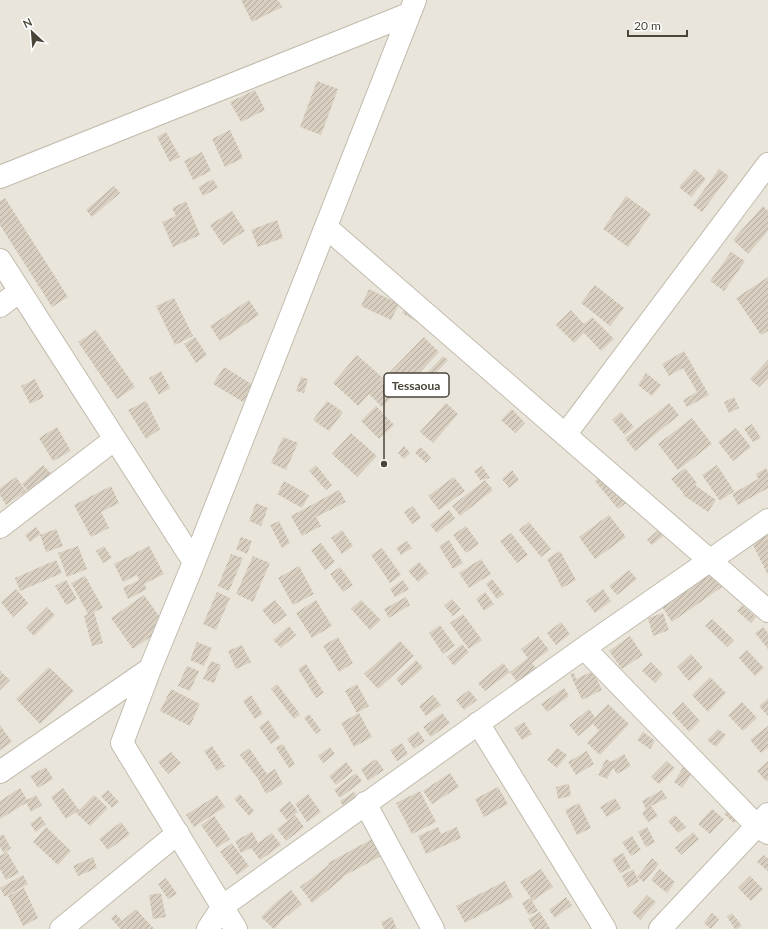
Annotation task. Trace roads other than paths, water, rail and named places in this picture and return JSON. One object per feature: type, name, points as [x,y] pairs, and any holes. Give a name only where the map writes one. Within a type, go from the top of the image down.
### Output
[{"type":"street","points":[[0,177],[412,7]]},
{"type":"street","points":[[236,929],[122,743],[412,7]]},
{"type":"street","points":[[565,435],[768,164]]},
{"type":"street","points":[[326,227],[768,611]]},
{"type":"street","points":[[0,260],[194,562]]},
{"type":"street","points":[[0,306],[20,291]]},
{"type":"street","points":[[0,527],[115,439]]},
{"type":"street","points":[[208,929],[222,906],[584,648],[768,520]]},
{"type":"street","points":[[584,648],[764,824],[660,929]]},
{"type":"street","points":[[0,772],[150,669]]},
{"type":"street","points":[[478,723],[605,929]]},
{"type":"street","points":[[366,803],[433,929]]},
{"type":"street","points":[[61,929],[178,833]]},
{"type":"place","name":"Tessaoua","points":[[384,464]]}]
